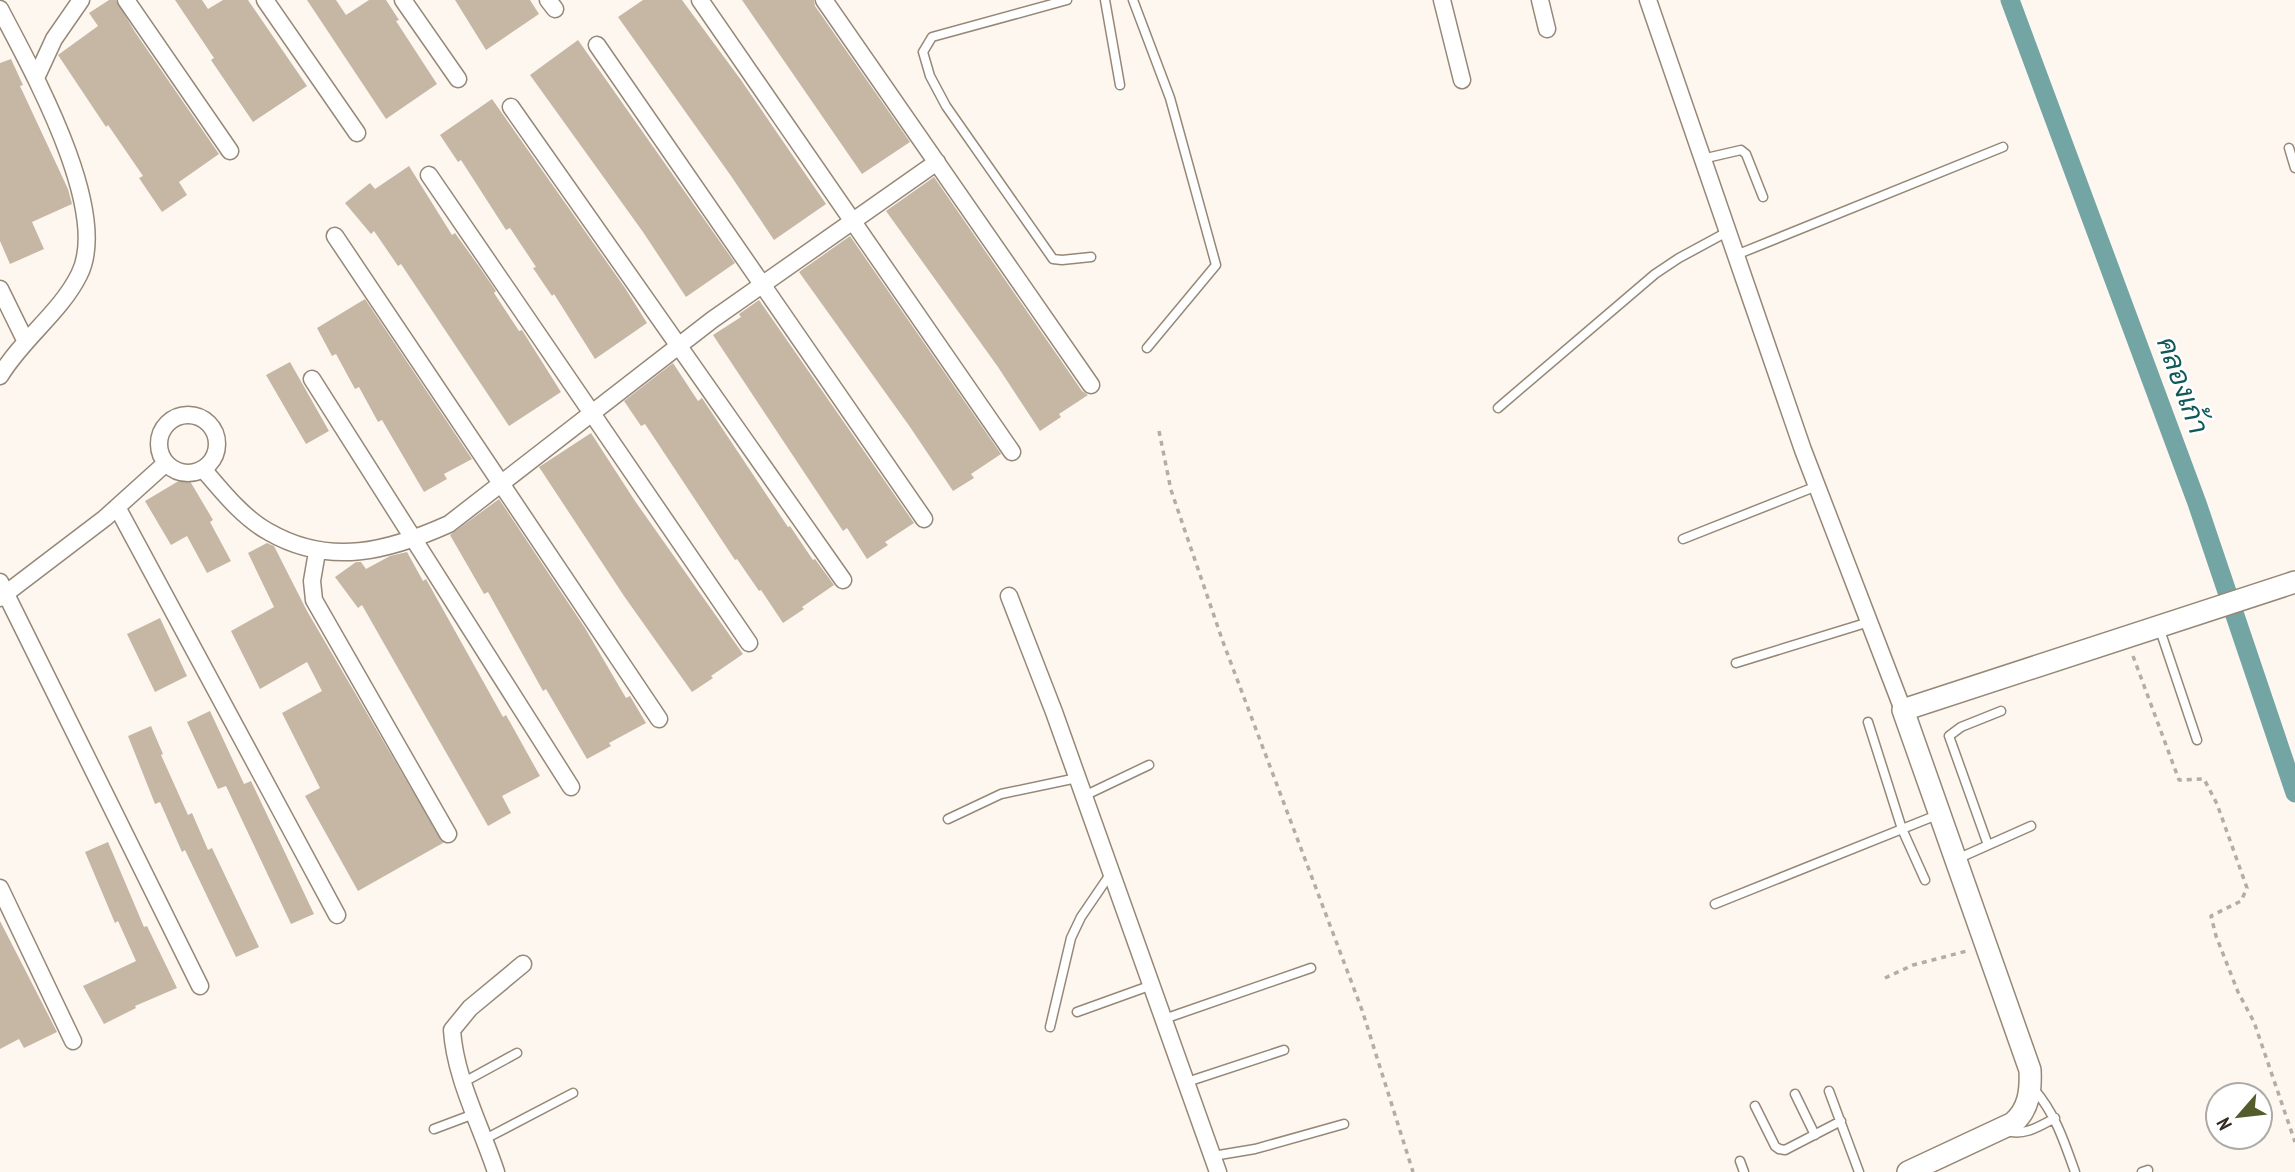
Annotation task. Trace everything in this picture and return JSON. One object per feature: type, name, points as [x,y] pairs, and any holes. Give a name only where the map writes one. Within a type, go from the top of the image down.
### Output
[{"type":"street","points":[[36,78],[54,39],[80,0]]},
{"type":"street","points":[[126,0],[230,151]]},
{"type":"street","points":[[265,0],[357,133]]},
{"type":"street","points":[[403,0],[458,79]]},
{"type":"street","points":[[700,0],[1012,452]]},
{"type":"street","points":[[824,0],[1091,385]]},
{"type":"street","points":[[1442,0],[1462,80]]},
{"type":"street","points":[[1540,0],[1547,29]]},
{"type":"street","points":[[1648,0],[1817,485],[1903,709],[2030,1070],[2031,1084],[2023,1114],[2013,1123],[1908,1172]]},
{"type":"street","points":[[0,9],[36,78],[69,154],[83,201],[87,238],[81,271],[71,290],[10,360],[0,376]]},
{"type":"street","points":[[597,45],[924,519]]},
{"type":"street","points":[[511,107],[843,580]]},
{"type":"street","points":[[203,469],[233,503],[267,532],[317,552],[380,550],[449,524],[679,345],[937,162]]},
{"type":"street","points":[[429,175],[749,643]]},
{"type":"street","points":[[335,236],[659,719]]},
{"type":"street","points":[[0,289],[26,342]]},
{"type":"street","points":[[312,379],[570,787]]},
{"type":"street","points":[[194,416],[209,425],[217,444],[215,454],[203,469],[184,473],[174,470],[166,463],[159,447],[163,429],[177,418],[194,416]]},
{"type":"street","points":[[166,463],[117,508],[2,592],[200,986]]},
{"type":"street","points":[[117,508],[338,915]]},
{"type":"street","points":[[317,552],[312,581],[314,600],[448,834]]},
{"type":"street","points":[[1903,709],[2295,582]]},
{"type":"street","points":[[1009,596],[1055,712],[1215,1164]]},
{"type":"street","points":[[0,888],[72,1041]]},
{"type":"street","points":[[496,1172],[464,1082],[453,1044],[452,1030],[470,1008],[523,964]]},
{"type":"lane","points":[[1067,0],[932,37],[923,52],[930,76],[946,106],[1053,259],[1091,257]]},
{"type":"lane","points":[[1105,0],[1120,85]]},
{"type":"lane","points":[[1133,0],[1170,98],[1216,265],[1147,348]]},
{"type":"lane","points":[[1736,255],[2003,147]]},
{"type":"lane","points":[[2288,148],[2295,168]]},
{"type":"lane","points":[[1702,159],[1741,150],[1746,154],[1763,197]]},
{"type":"lane","points":[[1499,408],[1655,274],[1727,232]]},
{"type":"lane","points":[[1683,539],[1817,485]]},
{"type":"lane","points":[[1736,663],[1869,622]]},
{"type":"lane","points":[[2159,627],[2197,740]]},
{"type":"lane","points":[[1988,845],[1949,736],[1962,727],[2001,711]]},
{"type":"lane","points":[[1868,722],[1902,829],[1925,880]]},
{"type":"lane","points":[[1084,796],[1149,765]]},
{"type":"lane","points":[[948,819],[1009,791],[1077,778]]},
{"type":"lane","points":[[1715,904],[1940,814]]},
{"type":"lane","points":[[1956,860],[2031,826]]},
{"type":"lane","points":[[1050,1027],[1070,938],[1111,873]]},
{"type":"lane","points":[[1164,1019],[1311,968]]},
{"type":"lane","points":[[1077,1012],[1152,985]]},
{"type":"lane","points":[[1187,1083],[1283,1050]]},
{"type":"lane","points":[[464,1082],[517,1053]]},
{"type":"lane","points":[[2031,1084],[2055,1118],[2075,1172]]},
{"type":"lane","points":[[1829,1091],[1859,1172]]},
{"type":"lane","points":[[485,1139],[573,1093]]},
{"type":"lane","points":[[1795,1094],[1815,1135]]},
{"type":"lane","points":[[1755,1106],[1779,1149],[1785,1150],[1841,1121]]},
{"type":"lane","points":[[434,1129],[475,1113]]},
{"type":"lane","points":[[2000,1129],[2018,1134],[2055,1118]]},
{"type":"lane","points":[[1215,1164],[1255,1149],[1344,1124]]},
{"type":"lane","points":[[1740,1161],[1744,1172]]},
{"type":"path","points":[[1159,431],[1171,490],[1218,630],[1362,1010],[1413,1172]]},
{"type":"path","points":[[2126,638],[2179,780],[2204,779],[2217,804],[2247,888],[2241,901],[2211,916],[2238,992],[2254,1022],[2295,1142]]},
{"type":"path","points":[[1885,978],[1913,965],[1986,946]]},
{"type":"building","points":[[109,0],[116,0],[219,154],[179,182],[187,195],[162,212],[139,178],[143,176],[108,125],[106,127],[58,55],[98,26],[89,13]]},
{"type":"building","points":[[175,0],[202,0],[208,9],[223,0],[248,0],[307,86],[253,122]]},
{"type":"building","points":[[307,0],[336,0],[346,15],[369,0],[386,0],[399,20],[396,21],[437,84],[386,119]]},
{"type":"building","points":[[455,0],[530,0],[539,14],[486,50]]},
{"type":"building","points":[[643,0],[682,0],[826,204],[774,240],[618,17]]},
{"type":"building","points":[[742,0],[814,0],[815,6],[910,142],[862,174]]},
{"type":"building","points":[[578,40],[735,263],[686,297],[643,232],[530,75]]},
{"type":"building","points":[[11,59],[23,85],[20,86],[68,189],[72,204],[32,222],[44,249],[10,264],[0,241],[0,63]]},
{"type":"building","points":[[492,99],[647,323],[595,359],[554,294],[552,296],[533,268],[536,267],[510,228],[506,230],[461,160],[458,162],[440,135]]},
{"type":"building","points":[[409,166],[452,235],[455,233],[478,265],[561,392],[509,426],[401,264],[398,266],[374,231],[371,234],[345,203],[370,183],[375,189]]},
{"type":"building","points":[[934,177],[1082,391],[1088,395],[1059,414],[1061,417],[1040,431],[998,367],[886,211]]},
{"type":"building","points":[[850,236],[1001,454],[971,474],[974,478],[953,491],[799,272]]},
{"type":"building","points":[[365,299],[472,459],[444,474],[447,479],[424,492],[382,420],[378,422],[359,387],[355,389],[336,354],[332,356],[317,328]]},
{"type":"building","points":[[759,300],[914,523],[885,542],[888,545],[867,559],[847,528],[843,531],[713,335],[741,317],[739,314]]},
{"type":"building","points":[[290,362],[329,431],[306,444],[266,375]]},
{"type":"building","points":[[673,363],[698,401],[702,398],[788,527],[790,526],[834,585],[783,623],[761,590],[759,591],[737,559],[735,560],[645,424],[641,426],[624,401]]},
{"type":"building","points":[[591,433],[635,501],[743,654],[692,692],[624,596],[539,467]]},
{"type":"building","points":[[187,476],[213,520],[210,522],[231,561],[207,573],[187,536],[171,545],[145,501]]},
{"type":"building","points":[[499,499],[585,628],[626,698],[630,696],[646,723],[609,743],[611,746],[587,759],[546,689],[543,691],[488,592],[484,594],[450,535]]},
{"type":"building","points":[[267,543],[274,546],[307,611],[443,843],[358,891],[305,796],[320,788],[282,713],[322,691],[307,662],[260,689],[231,631],[274,607],[248,553]]},
{"type":"building","points":[[407,552],[423,581],[426,579],[503,717],[506,715],[540,776],[502,796],[511,813],[488,826],[362,605],[358,608],[335,577],[356,562],[361,562],[366,569],[390,556]]},
{"type":"building","points":[[160,618],[187,676],[155,692],[127,634]]},
{"type":"building","points":[[210,711],[244,784],[251,781],[314,914],[291,924],[226,786],[218,789],[187,722]]},
{"type":"building","points":[[151,726],[188,815],[192,813],[208,850],[212,848],[259,947],[236,957],[185,850],[182,852],[160,802],[155,804],[128,736]]},
{"type":"building","points":[[108,842],[144,927],[147,926],[177,988],[135,1006],[136,1008],[104,1024],[83,986],[136,961],[118,921],[115,923],[85,852]]},
{"type":"building","points":[[0,921],[57,1032],[24,1048],[19,1039],[0,1049]]},
{"type":"waterway","name":"คลองเก้า","points":[[2010,0],[2197,503],[2295,793]]}]
